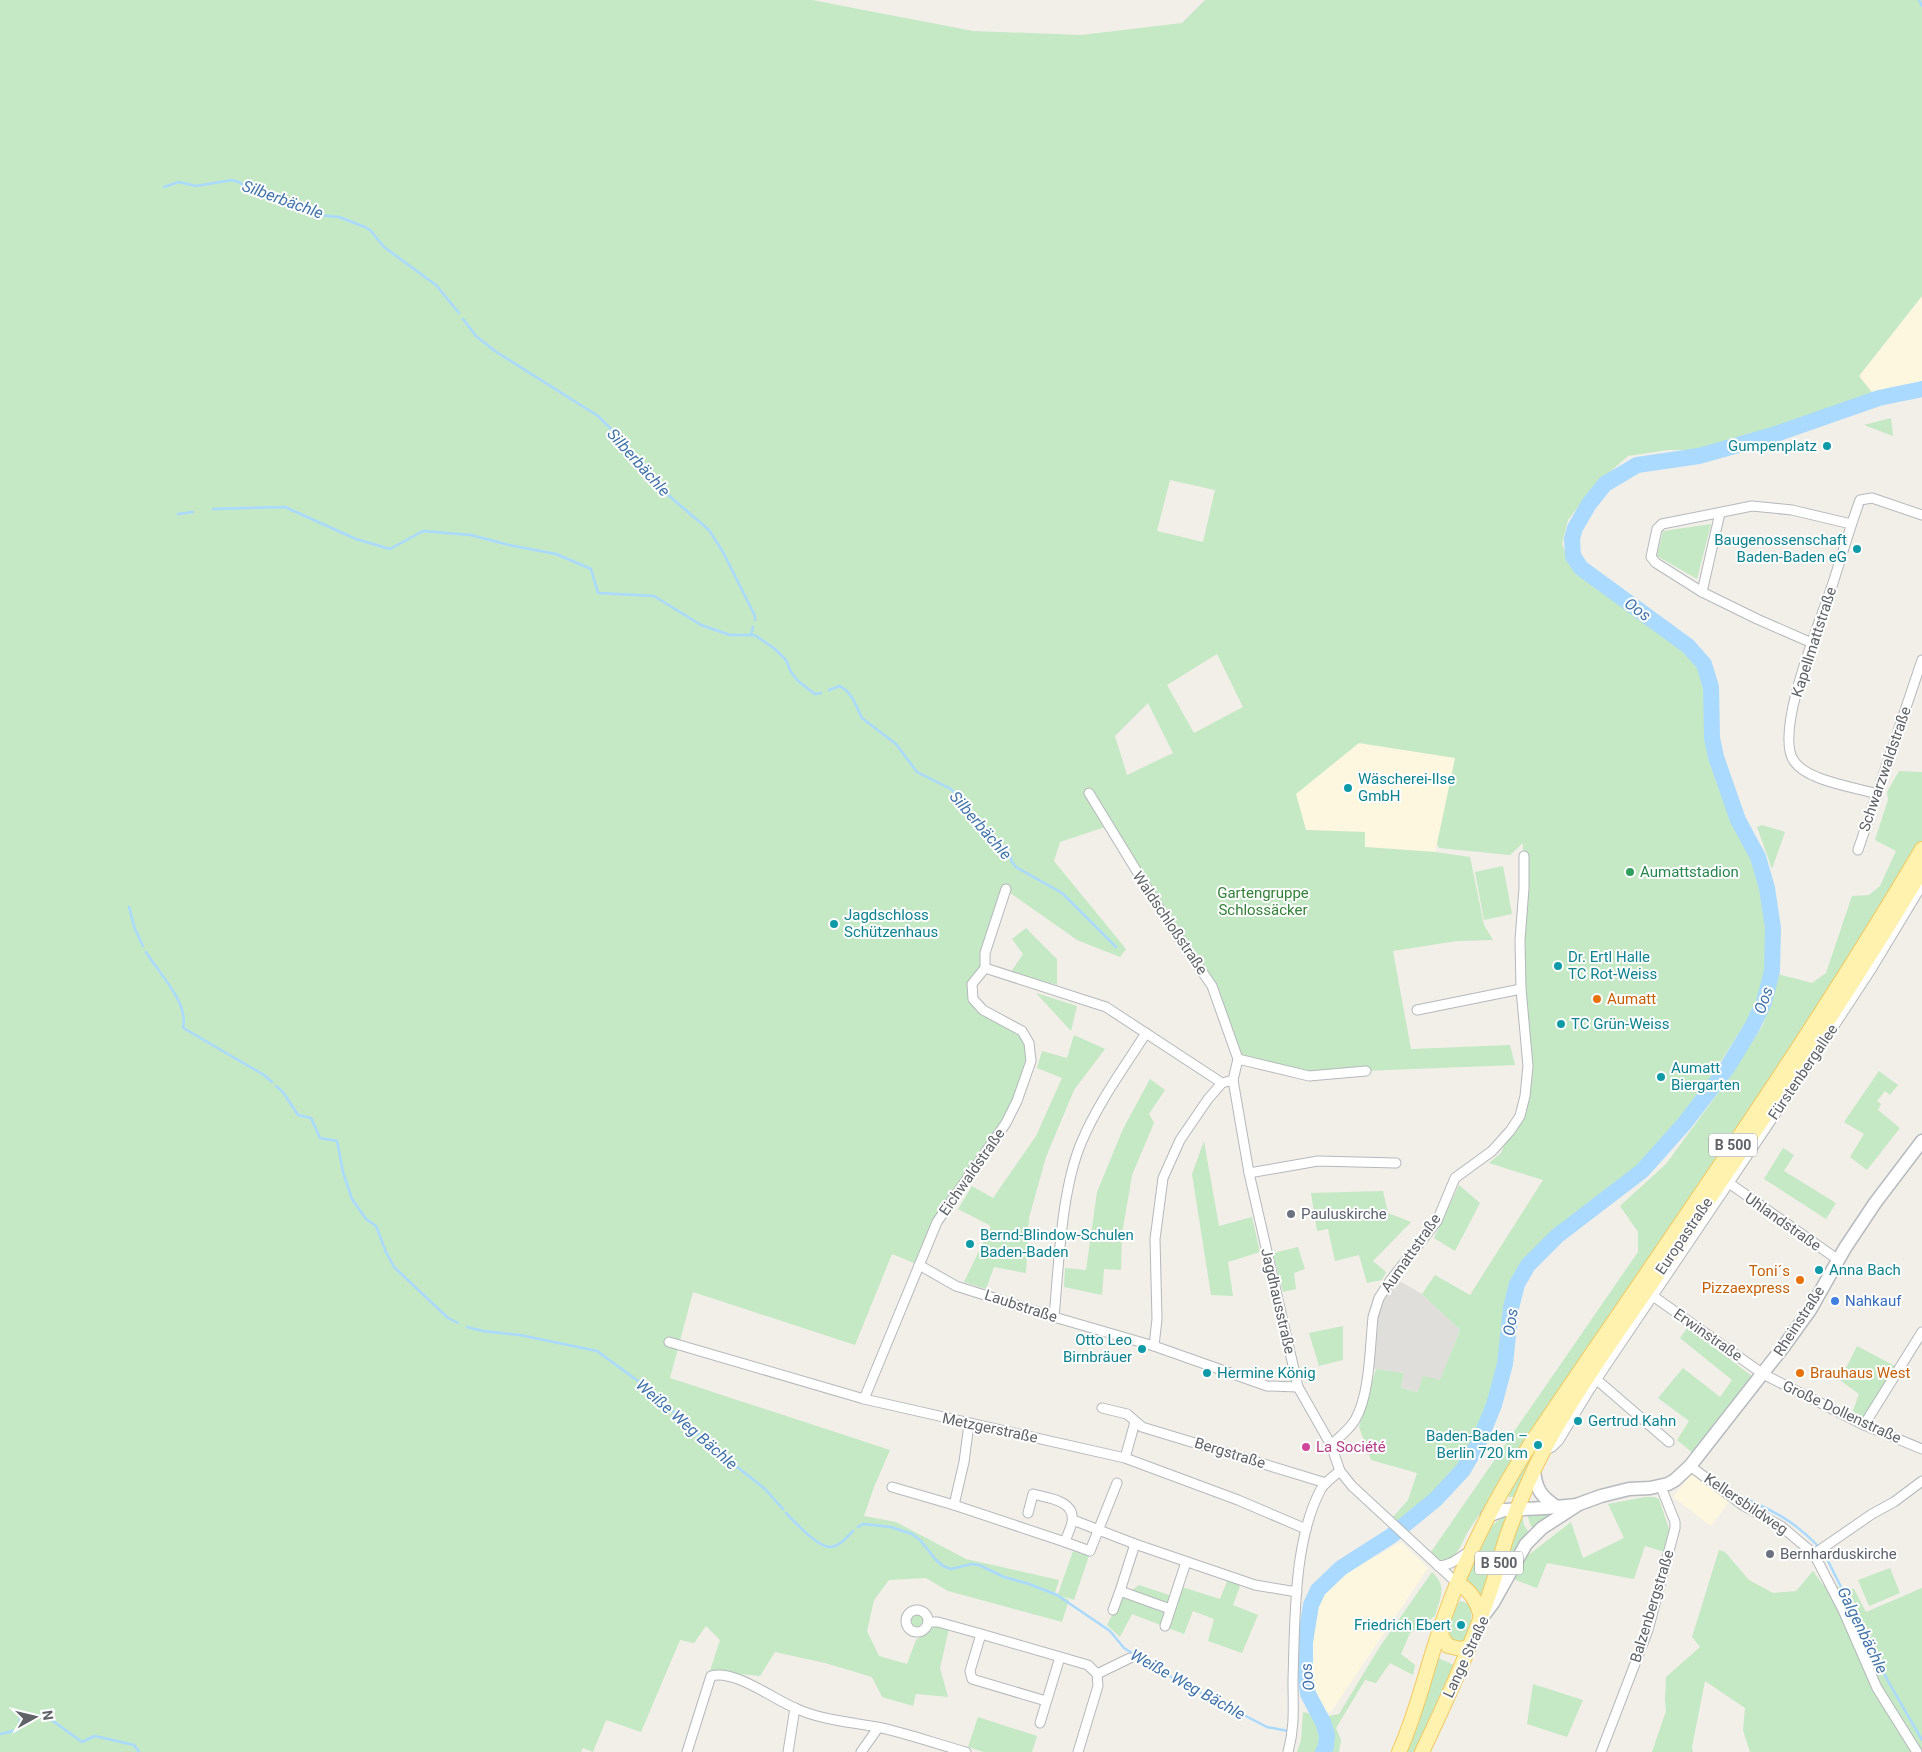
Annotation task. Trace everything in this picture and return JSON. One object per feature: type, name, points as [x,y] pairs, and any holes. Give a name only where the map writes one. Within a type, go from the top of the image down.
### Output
[{"type":"main road","name":"Europastraße","points":[[1487,1516],[1531,1443],[1805,1038],[1922,849]]},
{"type":"main road","name":"Europastraße","points":[[1481,1618],[1497,1572],[1507,1534],[1543,1452],[1593,1369],[1803,1060],[1922,870]]},
{"type":"main road","name":"Lange Straße","points":[[1399,1752],[1411,1725],[1450,1601],[1487,1516]]},
{"type":"main road","points":[[1457,1583],[1466,1588],[1476,1601],[1481,1618]]},
{"type":"main road","points":[[1450,1601],[1464,1597],[1476,1601]]},
{"type":"main road","name":"Lange Straße","points":[[1422,1752],[1481,1618]]},
{"type":"main road","points":[[1441,1626],[1442,1637],[1448,1646],[1461,1649],[1468,1647]]},
{"type":"street","name":"Kapellmattstraße","points":[[1877,794],[1806,773],[1793,761],[1788,727],[1806,658],[1860,500],[1872,498],[1922,515]]},
{"type":"street","points":[[1812,643],[1702,592],[1656,563],[1651,557],[1657,529],[1662,524],[1752,506],[1792,510],[1851,524]]},
{"type":"street","points":[[1702,592],[1720,513]]},
{"type":"street","name":"Schwarzwaldstraße","points":[[1858,850],[1922,660]]},
{"type":"street","name":"Waldschloßstraße","points":[[1089,793],[1166,919],[1212,986],[1238,1059]]},
{"type":"street","name":"Aumattstraße","points":[[1331,1445],[1348,1428],[1360,1408],[1364,1395],[1373,1317],[1379,1298],[1437,1221],[1456,1178],[1492,1151],[1510,1131],[1520,1116],[1525,1096],[1528,1066],[1521,990],[1520,940],[1524,888],[1524,856]]},
{"type":"street","name":"Fürstenbergallee","points":[[1543,1452],[1552,1447],[1567,1426],[1654,1296],[1872,968],[1922,885]]},
{"type":"street","points":[[1006,890],[985,953],[985,968],[1106,1007],[1222,1083]]},
{"type":"street","name":"Eichwaldstraße","points":[[864,1399],[937,1222],[1006,1123],[1017,1101],[1031,1061],[1029,1043],[1022,1031],[983,1010],[974,999],[972,984],[985,968]]},
{"type":"street","points":[[1417,1010],[1521,990]]},
{"type":"street","points":[[1054,1317],[1068,1193],[1081,1142],[1094,1116],[1146,1033]]},
{"type":"street","points":[[1238,1059],[1309,1076],[1366,1070]]},
{"type":"street","name":"Jagdhausstraße","points":[[1238,1059],[1233,1080],[1249,1173],[1298,1387],[1331,1445],[1340,1471],[1352,1486],[1457,1583]]},
{"type":"street","points":[[1154,1346],[1157,1319],[1155,1239],[1163,1178],[1180,1140],[1208,1099],[1222,1083],[1233,1080]]},
{"type":"street","name":"Rheinstraße","points":[[1661,1487],[1675,1480],[1690,1466],[1763,1374],[1810,1310],[1838,1260],[1875,1203],[1922,1141]]},
{"type":"street","points":[[1249,1173],[1318,1161],[1396,1163]]},
{"type":"street","name":"Uhlandstraße","points":[[1729,1183],[1838,1260]]},
{"type":"street","name":"Laubstraße","points":[[919,1265],[956,1286],[1154,1346],[1266,1386],[1298,1387]]},
{"type":"street","name":"Erwinstraße","points":[[1654,1296],[1763,1374]]},
{"type":"street","points":[[1864,1425],[1922,1332]]},
{"type":"street","name":"Metzgerstraße","points":[[670,1342],[864,1399],[1125,1458],[1238,1500],[1306,1529]]},
{"type":"street","name":"Große Dollenstraße","points":[[1763,1374],[1864,1425],[1922,1449]]},
{"type":"street","points":[[1597,1380],[1669,1442]]},
{"type":"street","name":"Bergstraße","points":[[1102,1408],[1127,1414],[1142,1426],[1326,1483]]},
{"type":"street","points":[[1125,1458],[1135,1422]]},
{"type":"street","points":[[954,1505],[964,1462],[969,1424]]},
{"type":"street","name":"Kellersbildweg","points":[[1690,1466],[1744,1506],[1781,1526],[1818,1551],[1876,1688],[1916,1752]]},
{"type":"street","points":[[1534,1469],[1534,1480],[1540,1494],[1557,1507]]},
{"type":"street","points":[[1288,1752],[1294,1723],[1293,1683],[1297,1592],[1306,1529],[1321,1488],[1340,1471]]},
{"type":"street","points":[[1818,1551],[1894,1502],[1922,1481]]},
{"type":"street","points":[[892,1488],[954,1505],[1090,1551],[1117,1482]]},
{"type":"street","name":"Lange Straße","points":[[1487,1516],[1504,1510],[1518,1508],[1557,1507],[1580,1504],[1619,1491],[1661,1487]]},
{"type":"street","name":"Balzenbergstraße","points":[[1601,1752],[1648,1630],[1675,1528],[1675,1522],[1661,1487]]},
{"type":"street","points":[[1028,1513],[1033,1494],[1063,1502],[1070,1511],[1072,1520],[1065,1542]]},
{"type":"street","name":"Lange Straße","points":[[1481,1618],[1493,1603],[1517,1558],[1531,1537],[1580,1504]]},
{"type":"street","points":[[1072,1520],[1098,1531],[1255,1585],[1297,1592]]},
{"type":"street","points":[[1113,1610],[1135,1544]]},
{"type":"street","points":[[1438,1566],[1451,1564],[1460,1556],[1472,1550]]},
{"type":"street","points":[[1165,1626],[1186,1562]]},
{"type":"street","points":[[1120,1591],[1170,1609]]},
{"type":"street","points":[[928,1622],[938,1622],[1088,1664],[1097,1674],[1098,1686],[1078,1752]]},
{"type":"street","points":[[982,1634],[970,1671],[972,1679],[1046,1701]]},
{"type":"street","points":[[1040,1723],[1060,1657]]},
{"type":"street","points":[[1097,1674],[1130,1658]]},
{"type":"street","points":[[687,1752],[710,1676],[719,1674],[748,1684],[795,1708],[837,1722],[878,1728],[966,1752]]},
{"type":"street","points":[[788,1752],[795,1708]]},
{"type":"street","points":[[861,1752],[878,1728]]},
{"type":"shaded area","points":[[1922,296],[1922,383],[1875,396],[1859,376]]},
{"type":"shaded area","points":[[1358,743],[1456,758],[1435,852],[1365,847],[1365,832],[1306,830],[1295,794]]},
{"type":"shaded area","points":[[1398,1280],[1422,1294],[1460,1330],[1440,1381],[1419,1392],[1401,1388],[1404,1373],[1367,1368],[1379,1298]]},
{"type":"shaded area","points":[[1692,1472],[1730,1501],[1711,1526],[1673,1497]]},
{"type":"shaded area","points":[[1401,1542],[1428,1568],[1331,1712],[1323,1713],[1309,1673],[1308,1644],[1315,1602],[1331,1582]]},
{"type":"green space","name":"Gartengruppe Schlossäcker","points":[[0,0],[812,0],[973,31],[1081,35],[1182,23],[1205,0],[1922,0],[1922,296],[1859,376],[1875,396],[1749,439],[1700,450],[1668,450],[1628,456],[1595,485],[1568,520],[1562,544],[1570,565],[1592,584],[1680,645],[1698,663],[1703,683],[1711,767],[1727,806],[1753,858],[1762,884],[1768,919],[1769,964],[1760,1000],[1721,1061],[1698,1068],[1712,1076],[1680,1125],[1638,1169],[1534,1252],[1511,1286],[1502,1326],[1497,1368],[1483,1423],[1464,1461],[1440,1489],[1402,1524],[1393,1517],[1408,1500],[1417,1473],[1371,1460],[1359,1427],[1376,1369],[1404,1373],[1401,1388],[1418,1392],[1423,1376],[1440,1380],[1460,1330],[1422,1294],[1435,1275],[1470,1295],[1543,1180],[1489,1163],[1501,1153],[1510,1131],[1520,1116],[1526,1080],[1521,990],[1523,843],[1510,855],[1439,848],[1437,844],[1455,758],[1359,743],[1296,794],[1306,830],[1365,832],[1365,847],[1435,852],[1470,857],[1484,925],[1493,940],[1457,941],[1393,951],[1411,1049],[1510,1045],[1515,1065],[1311,1073],[1241,1055],[1212,978],[1108,826],[1060,842],[1054,861],[1126,949],[1120,957],[1077,940],[1006,890],[985,968],[972,984],[973,999],[1022,1031],[1031,1061],[1017,1101],[937,1222],[919,1265],[892,1254],[855,1345],[693,1292],[670,1378],[890,1450],[864,1516],[896,1522],[966,1559],[1059,1580],[1055,1593],[1058,1594],[1073,1551],[1089,1556],[1074,1600],[1062,1596],[1069,1600],[1062,1622],[948,1591],[926,1578],[889,1580],[874,1600],[867,1631],[879,1656],[907,1664],[916,1640],[935,1626],[949,1629],[940,1668],[948,1697],[916,1694],[913,1706],[882,1697],[872,1677],[825,1663],[775,1652],[760,1676],[710,1671],[720,1640],[706,1626],[694,1643],[680,1640],[641,1732],[606,1720],[593,1752],[583,1748],[581,1752],[0,1752]],"holes":[[[1170,480],[1215,490],[1203,542],[1157,531]],[[1217,654],[1243,707],[1194,733],[1167,685]],[[1148,703],[1173,753],[1127,775],[1115,736]]]},
{"type":"green space","points":[[1891,418],[1893,436],[1864,425]]},
{"type":"green space","points":[[1711,524],[1697,579],[1657,556],[1663,531]]},
{"type":"green space","points":[[1899,771],[1922,772],[1922,841],[1846,966],[1467,1533],[1457,1552],[1446,1560],[1440,1560],[1431,1552],[1638,1252],[1638,1232],[1620,1206],[1666,1164],[1724,1085],[1763,1025],[1777,974],[1812,983],[1826,973],[1852,896],[1869,895],[1880,886],[1896,851],[1875,840],[1888,800],[1887,792]]},
{"type":"green space","points":[[1762,825],[1785,832],[1772,869],[1757,827]]},
{"type":"green space","points":[[1503,866],[1512,914],[1484,920],[1475,872]]},
{"type":"green space","points":[[1026,928],[1057,959],[1057,985],[1011,972],[1023,954],[1012,939]]},
{"type":"green space","points":[[1036,993],[1077,1006],[1071,1031]]},
{"type":"green space","points":[[1074,1035],[1105,1049],[1074,1090],[1046,1157],[1029,1218],[1026,1273],[994,1267],[986,1289],[964,1282],[991,1226],[958,1209],[972,1186],[993,1198],[1036,1136],[1062,1078],[1037,1068],[1042,1051],[1067,1058]]},
{"type":"green space","points":[[1879,1071],[1898,1085],[1890,1095],[1885,1091],[1877,1101],[1881,1104],[1878,1110],[1900,1128],[1867,1170],[1850,1157],[1864,1134],[1844,1122]]},
{"type":"green space","points":[[1150,1079],[1165,1090],[1149,1114],[1154,1123],[1132,1175],[1122,1234],[1121,1270],[1104,1269],[1102,1295],[1064,1287],[1065,1268],[1086,1270],[1097,1192],[1123,1129]]},
{"type":"green space","points":[[1204,1141],[1219,1226],[1252,1217],[1260,1252],[1228,1262],[1233,1296],[1211,1295],[1192,1174]]},
{"type":"green space","points":[[1783,1148],[1794,1155],[1784,1171],[1836,1203],[1826,1219],[1764,1179]]},
{"type":"green space","points":[[1459,1185],[1480,1203],[1455,1251],[1434,1238]]},
{"type":"green space","points":[[1383,1191],[1388,1213],[1411,1222],[1373,1261],[1386,1272],[1382,1280],[1367,1283],[1359,1255],[1335,1261],[1328,1229],[1317,1231],[1311,1193]]},
{"type":"green space","points":[[1298,1247],[1305,1269],[1294,1273],[1296,1289],[1283,1292],[1273,1253]]},
{"type":"green space","points":[[1343,1326],[1343,1360],[1319,1366],[1309,1333]]},
{"type":"green space","points":[[1688,1327],[1753,1377],[1694,1454],[1677,1440],[1689,1421],[1658,1398],[1683,1368],[1720,1397],[1732,1380],[1680,1338]]},
{"type":"green space","points":[[1857,1346],[1895,1366],[1863,1419],[1852,1413],[1859,1394],[1840,1380]]},
{"type":"green space","points":[[1580,1378],[1517,1497],[1503,1497]]},
{"type":"green space","points":[[1645,1497],[1659,1499],[1670,1532],[1665,1552],[1645,1546],[1634,1579],[1547,1563],[1537,1588],[1513,1579],[1526,1557],[1571,1522],[1583,1558],[1624,1538],[1608,1504]]},
{"type":"green space","points":[[1522,1513],[1524,1525],[1530,1534],[1505,1571],[1514,1532]]},
{"type":"green space","points":[[1527,1513],[1552,1513],[1554,1514],[1534,1530]]},
{"type":"green space","points":[[1505,1515],[1508,1515],[1483,1598],[1466,1584],[1465,1579],[1488,1529]]},
{"type":"green space","points":[[1719,1550],[1725,1552],[1749,1580],[1773,1593],[1796,1591],[1813,1571],[1823,1585],[1854,1589],[1866,1612],[1922,1588],[1922,1752],[1750,1752],[1743,1730],[1745,1708],[1705,1681],[1692,1747],[1693,1752],[1652,1752],[1666,1711],[1666,1677],[1700,1647],[1692,1637]]},
{"type":"green space","points":[[1890,1568],[1900,1593],[1869,1606],[1858,1580]]},
{"type":"green space","points":[[1432,1572],[1437,1577],[1441,1588],[1435,1616],[1410,1633],[1401,1654],[1415,1665],[1413,1675],[1390,1663],[1376,1683],[1365,1680],[1336,1728],[1341,1740],[1339,1752],[1297,1752],[1301,1740],[1303,1712],[1325,1717],[1339,1714],[1379,1648]]},
{"type":"green space","points":[[1228,1579],[1240,1586],[1233,1605],[1258,1615],[1242,1653],[1208,1641],[1214,1619],[1193,1611],[1184,1634],[1132,1614],[1120,1637],[1107,1625],[1121,1598],[1139,1585],[1178,1598],[1182,1587],[1220,1599]]},
{"type":"green space","points":[[1461,1601],[1469,1604],[1471,1619],[1467,1635],[1461,1643],[1452,1641],[1448,1635],[1448,1630],[1453,1611]]},
{"type":"green space","points":[[917,1610],[925,1613],[928,1621],[925,1629],[917,1632],[909,1629],[906,1621],[909,1613]]},
{"type":"green space","points":[[1436,1657],[1454,1665],[1414,1752],[1405,1752]]},
{"type":"green space","points":[[1533,1684],[1583,1700],[1567,1737],[1527,1724]]},
{"type":"green space","points":[[978,1717],[1037,1736],[1032,1752],[984,1752],[968,1747]]},
{"type":"waterway","points":[[1919,0],[1922,6]]},
{"type":"waterway","name":"Silberbächle","points":[[164,187],[179,182],[196,186],[232,180],[239,182],[247,188],[281,197],[317,215],[339,217],[365,227],[370,230],[384,247],[436,285],[459,313]]},
{"type":"waterway","name":"Silberbächle","points":[[463,319],[476,336],[495,351],[598,416],[619,437],[653,474],[667,494],[709,530],[723,552],[755,616],[755,620]]},
{"type":"waterway","name":"Oos","points":[[1323,1752],[1326,1747],[1327,1735],[1323,1722],[1308,1694],[1305,1672],[1305,1642],[1311,1605],[1318,1590],[1341,1568],[1391,1536],[1436,1499],[1463,1470],[1478,1444],[1494,1405],[1505,1364],[1511,1308],[1517,1284],[1528,1265],[1557,1236],[1642,1171],[1684,1124],[1727,1068],[1752,1027],[1764,1002],[1772,971],[1773,928],[1767,888],[1758,857],[1738,820],[1716,757],[1712,738],[1711,687],[1704,664],[1688,646],[1581,568],[1573,556],[1572,539],[1575,528],[1589,504],[1605,484],[1637,465],[1699,456],[1773,435],[1879,398],[1922,389]]},
{"type":"waterway","points":[[213,509],[285,507],[356,539],[390,549],[423,531],[471,535],[556,554],[591,569],[598,593],[654,596],[701,625],[730,635],[756,636],[775,649],[786,660],[791,672],[798,681],[815,694],[821,693]]},
{"type":"waterway","points":[[178,514],[193,512]]},
{"type":"waterway","name":"Silberbächle","points":[[751,635],[753,627]]},
{"type":"waterway","name":"Silberbächle","points":[[829,690],[840,686],[847,691],[862,718],[896,744],[917,772],[951,789],[990,835],[1009,852],[1012,862],[1016,867],[1062,893],[1116,947]]},
{"type":"waterway","points":[[129,907],[135,929],[143,946]]},
{"type":"waterway","name":"Weiße Weg Bächle","points":[[146,952],[177,998],[184,1018],[183,1027],[264,1075],[272,1082]]},
{"type":"waterway","name":"Weiße Weg Bächle","points":[[276,1086],[283,1092],[298,1115],[311,1118],[320,1138],[337,1141],[343,1172],[352,1199],[366,1219],[376,1226],[394,1267],[448,1318],[458,1323]]},
{"type":"waterway","name":"Weiße Weg Bächle","points":[[467,1327],[483,1331],[520,1335],[597,1351],[660,1397],[717,1451],[765,1489],[783,1509]]},
{"type":"waterway","name":"Galgenbächle","points":[[1744,1498],[1784,1518],[1819,1547]]},
{"type":"waterway","name":"Weiße Weg Bächle","points":[[786,1513],[807,1534],[826,1546],[837,1545],[853,1531]]},
{"type":"waterway","name":"Weiße Weg Bächle","points":[[858,1527],[863,1524],[891,1527],[912,1534],[920,1540],[943,1566],[951,1569],[972,1564],[979,1565],[1004,1577],[1057,1595],[1110,1631],[1124,1648],[1176,1680],[1267,1727],[1288,1731]]},
{"type":"waterway","name":"Galgenbächle","points":[[1823,1551],[1888,1681],[1922,1740]]},
{"type":"waterway","points":[[0,1734],[18,1730],[21,1714],[46,1716],[82,1742],[95,1736],[134,1745],[139,1752]]},
{"type":"place","name":"Gumpenplatz","points":[[1827,446]]},
{"type":"place","name":"Baugenossenschaft Baden-Baden eG","points":[[1857,549]]},
{"type":"place","name":"Wäscherei-Ilse GmbH","points":[[1348,788]]},
{"type":"place","name":"Aumattstadion","points":[[1630,872]]},
{"type":"place","name":"Jagdschloss Schützenhaus","points":[[834,924]]},
{"type":"place","name":"Dr. Ertl Halle TC Rot-Weiss","points":[[1558,966]]},
{"type":"place","name":"Aumatt","points":[[1597,999]]},
{"type":"place","name":"TC Grün-Weiss","points":[[1561,1024]]},
{"type":"place","name":"Aumatt Biergarten","points":[[1661,1077]]},
{"type":"place","name":"Pauluskirche","points":[[1291,1214]]},
{"type":"place","name":"Bernd-Blindow-Schulen Baden-Baden","points":[[970,1244]]},
{"type":"place","name":"Anna Bach","points":[[1819,1270]]},
{"type":"place","name":"Toni´s Pizzaexpress","points":[[1800,1280]]},
{"type":"place","name":"Nahkauf","points":[[1835,1301]]},
{"type":"place","name":"Otto Leo Birnbräuer","points":[[1142,1349]]},
{"type":"place","name":"Hermine König","points":[[1207,1373]]},
{"type":"place","name":"Brauhaus West","points":[[1800,1373]]},
{"type":"place","name":"Gertrud Kahn","points":[[1578,1421]]},
{"type":"place","name":"Baden-Baden – Berlin 720 km","points":[[1538,1445]]},
{"type":"place","name":"La Société","points":[[1306,1447]]},
{"type":"place","name":"Bernharduskirche","points":[[1770,1554]]},
{"type":"place","name":"Friedrich Ebert","points":[[1461,1625]]}]
